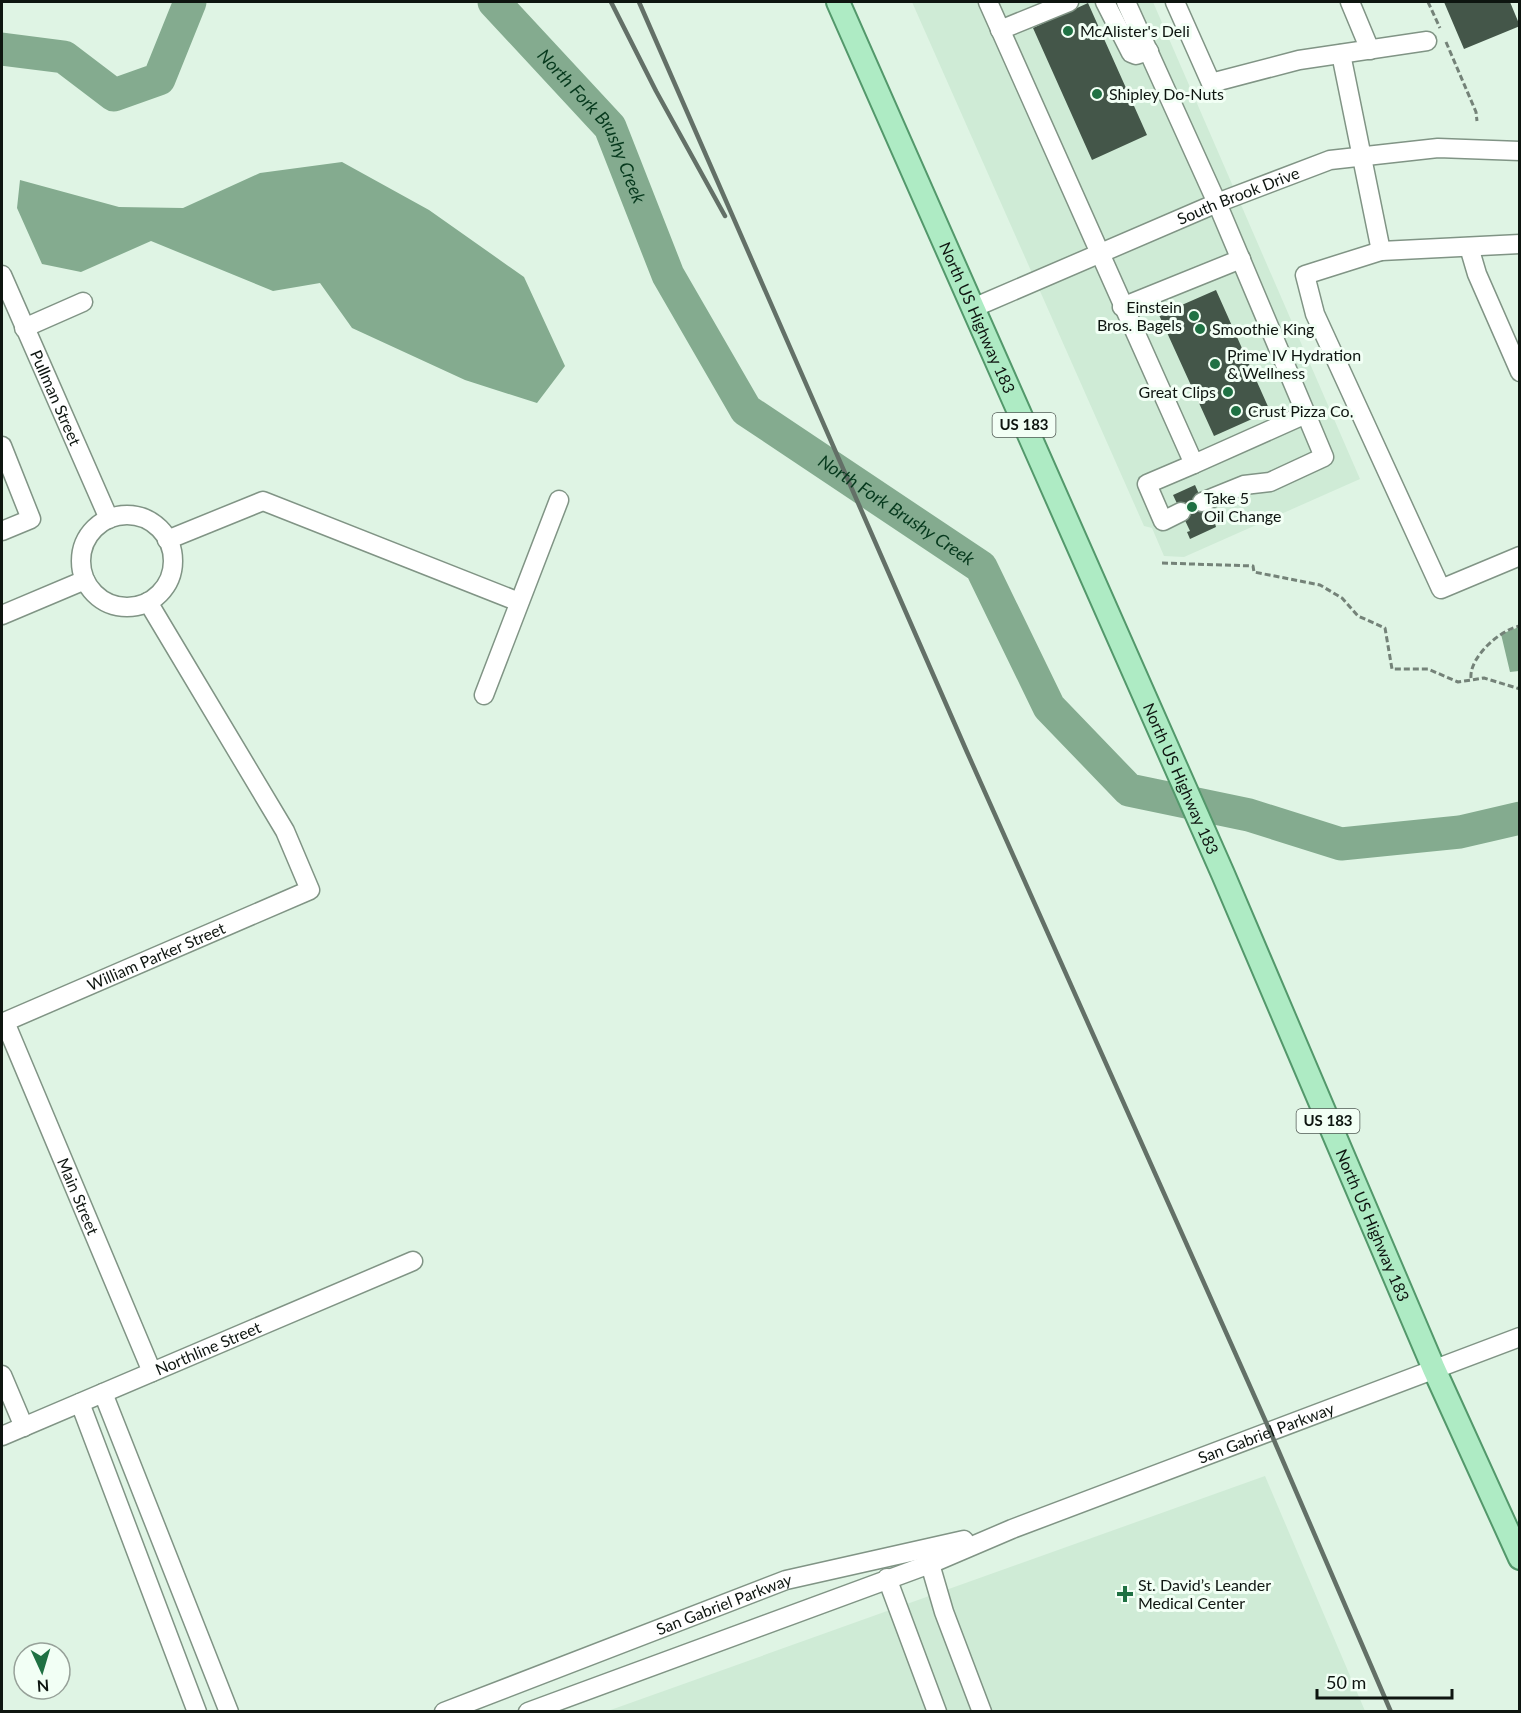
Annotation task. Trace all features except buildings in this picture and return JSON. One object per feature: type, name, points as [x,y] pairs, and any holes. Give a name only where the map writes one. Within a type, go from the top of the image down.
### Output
[{"type":"main road","name":"North US Highway 183","points":[[838,2],[1222,874],[1434,1369],[1520,1558]]},
{"type":"street","points":[[988,2],[1122,307],[1194,464]]},
{"type":"street","points":[[1000,30],[1069,2]]},
{"type":"street","points":[[1105,2],[1131,53],[1136,55],[1149,51]]},
{"type":"street","points":[[1126,2],[1217,203],[1324,457],[1270,482],[1244,485],[1202,502]]},
{"type":"street","points":[[1175,2],[1211,83],[1299,60],[1427,41]]},
{"type":"street","points":[[1350,2],[1370,50]]},
{"type":"street","points":[[1341,54],[1381,251]]},
{"type":"street","name":"South Brook Drive","points":[[973,308],[1217,203],[1330,160],[1438,148],[1520,151]]},
{"type":"street","points":[[1520,244],[1381,251],[1305,275],[1315,314],[1441,589],[1520,556]]},
{"type":"street","points":[[1469,247],[1478,274],[1520,372]]},
{"type":"street","points":[[1122,307],[1241,259]]},
{"type":"street","name":"Pullman Street","points":[[2,275],[109,519]]},
{"type":"street","points":[[24,328],[83,302]]},
{"type":"street","points":[[1181,512],[1163,521],[1146,484],[1306,414]]},
{"type":"street","points":[[2,446],[31,519],[2,531]]},
{"type":"street","points":[[484,695],[559,500]]},
{"type":"street","points":[[167,540],[263,501],[519,602]]},
{"type":"street","points":[[132,516],[147,520],[159,528],[167,540],[172,553],[173,568],[160,594],[148,602],[133,607],[117,607],[102,600],[90,590],[80,560],[83,545],[92,531],[109,519],[132,516]]},
{"type":"street","points":[[2,615],[85,580]]},
{"type":"street","name":"William Parker Street","points":[[3,1022],[310,890],[285,831],[148,602]]},
{"type":"street","name":"Main Street","points":[[3,1022],[152,1372]]},
{"type":"street","name":"Northline Street","points":[[2,1436],[413,1261]]},
{"type":"street","name":"San Gabriel Parkway","points":[[528,1712],[930,1564],[1012,1529],[1520,1336]]},
{"type":"street","points":[[2,1375],[24,1427]]},
{"type":"street","points":[[103,1393],[229,1712]]},
{"type":"street","points":[[80,1403],[174,1646],[197,1712]]},
{"type":"street","name":"San Gabriel Parkway","points":[[444,1712],[786,1580],[1012,1529]]},
{"type":"street","points":[[930,1564],[944,1612],[982,1712]]},
{"type":"street","points":[[887,1578],[937,1712]]},
{"type":"path","points":[[1428,2],[1476,112],[1477,121]]},
{"type":"path","points":[[1162,562],[1253,566],[1254,572],[1320,585],[1342,598],[1358,616],[1385,628],[1392,669],[1428,669],[1458,682],[1471,678],[1484,678],[1520,689]]},
{"type":"path","points":[[1471,678],[1474,663],[1485,647],[1512,628],[1520,626]]},
{"type":"shaded area","points":[[912,2],[1153,2],[1360,479],[1184,557],[1164,556],[1152,528],[1144,526]]},
{"type":"shaded area","points":[[342,162],[429,210],[524,277],[565,366],[537,403],[465,380],[352,328],[320,283],[273,291],[151,241],[81,272],[42,264],[17,208],[20,180],[119,207],[183,208],[260,173]]},
{"type":"shaded area","points":[[1519,627],[1519,671],[1510,672],[1501,634]]},
{"type":"shaded area","name":"St. David’s Leander Medical Center","points":[[1265,1476],[1365,1711],[605,1712]]},
{"type":"waterway","name":"North Fork Brushy Creek","points":[[2,49],[64,57],[114,95],[159,79],[190,2]]},
{"type":"waterway","name":"North Fork Brushy Creek","points":[[494,2],[610,127],[668,275],[746,410],[981,567],[1049,707],[1129,790],[1249,815],[1341,844],[1460,832],[1520,818]]},
{"type":"railway","points":[[611,2],[656,91],[725,216]]},
{"type":"railway","points":[[639,2],[967,752],[1270,1431],[1391,1712]]},
{"type":"place","name":"McAlister's Deli","points":[[1068,31]]},
{"type":"place","name":"Shipley Do-Nuts","points":[[1097,94]]},
{"type":"place","name":"Einstein Bros. Bagels","points":[[1194,316]]},
{"type":"place","name":"Smoothie King","points":[[1200,329]]},
{"type":"place","name":"Prime IV Hydration & Wellness","points":[[1215,364]]},
{"type":"place","name":"Great Clips","points":[[1228,392]]},
{"type":"place","name":"Crust Pizza Co.","points":[[1236,411]]},
{"type":"place","name":"Take 5 Oil Change","points":[[1192,507]]},
{"type":"place","name":"St. David’s Leander Medical Center","points":[[1125,1594]]}]
